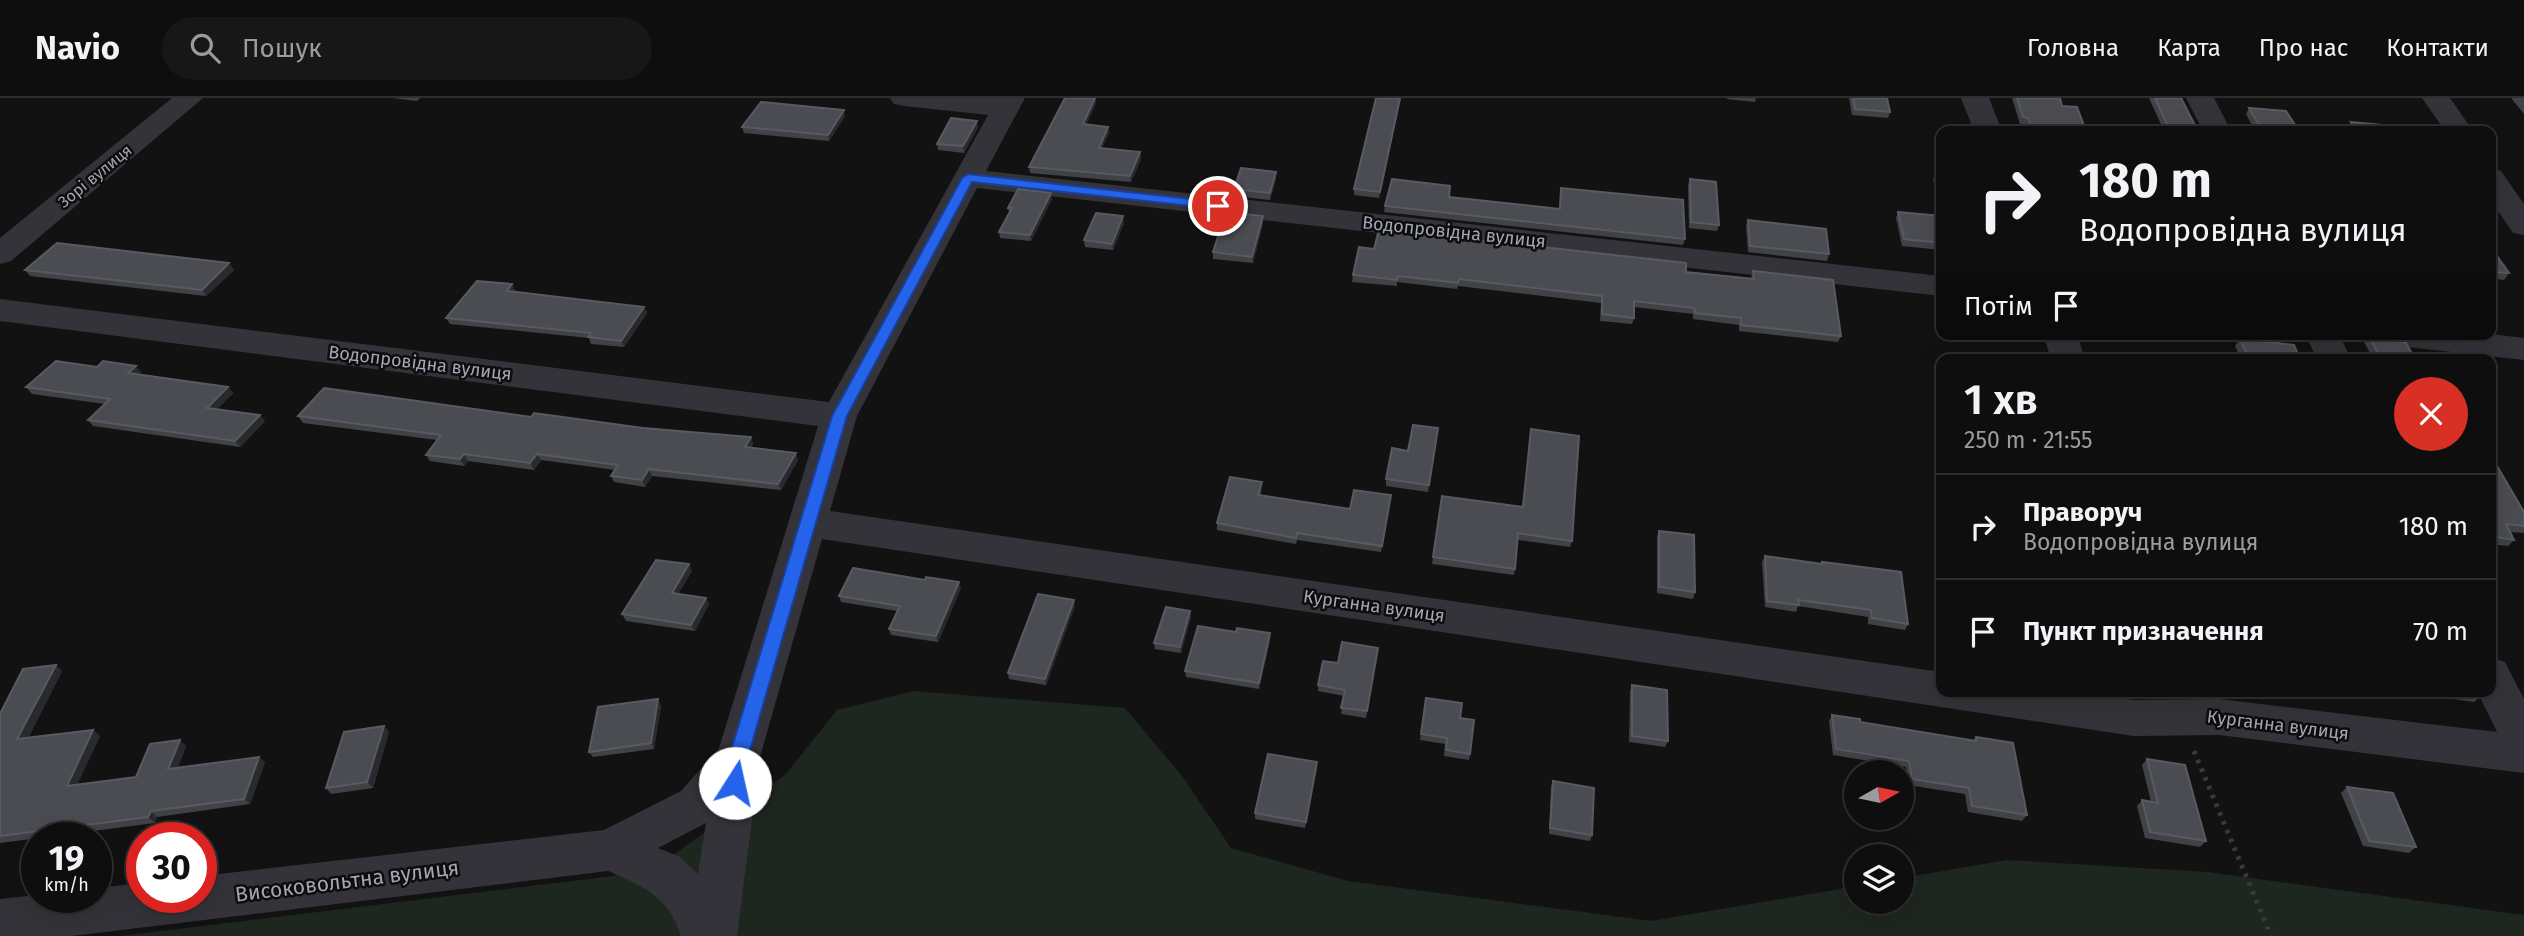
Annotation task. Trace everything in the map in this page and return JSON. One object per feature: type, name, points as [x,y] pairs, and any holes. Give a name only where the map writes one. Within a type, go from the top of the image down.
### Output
[{"type":"street","name":"Зорі вулиця","points":[[0,254],[189,98]]},
{"type":"street","points":[[713,936],[738,757],[839,416],[1008,103],[904,98]]},
{"type":"street","points":[[1975,98],[1985,126]]},
{"type":"street","points":[[2200,98],[2214,126]]},
{"type":"street","points":[[2436,98],[2456,126]]},
{"type":"street","name":"Водопровідна вулиця","points":[[968,178],[1936,285]]},
{"type":"street","points":[[2496,186],[2524,226]]},
{"type":"street","name":"Водопровідна вулиця","points":[[0,310],[839,416]]},
{"type":"street","points":[[2443,340],[2524,349]]},
{"type":"street","name":"Курганна вулиця","points":[[807,522],[1936,689]]},
{"type":"street","points":[[2496,686],[2524,743]]},
{"type":"street","name":"Курганна вулиця","points":[[1990,697],[2134,718],[2176,705],[2219,717],[2524,754]]},
{"type":"street","name":"Високовольтна вулиця","points":[[0,922],[610,850],[697,805],[738,757]]},
{"type":"street","name":"Високовольтна вулиця","points":[[610,850],[663,872],[695,904],[705,936]]},
{"type":"path","points":[[2176,705],[2271,936]]},
{"type":"shaded area","points":[[914,691],[1125,708],[1182,776],[1231,848],[1348,881],[1651,921],[1844,888],[1844,914],[1914,914],[1914,876],[2007,860],[2207,872],[2524,915],[2524,936],[120,936],[613,876],[673,855],[786,774],[837,710]]},
{"type":"building","points":[[1065,98],[1095,98],[1083,124],[1108,127],[1099,148],[1140,152],[1130,176],[1029,167]]},
{"type":"building","points":[[1376,98],[1400,98],[1380,192],[1354,189]]},
{"type":"building","points":[[1853,98],[1887,98],[1890,112],[1855,109]]},
{"type":"building","points":[[2017,98],[2060,98],[2062,106],[2077,107],[2084,126],[2031,126],[2028,118],[2023,117]]},
{"type":"building","points":[[2155,98],[2181,98],[2195,126],[2168,126]]},
{"type":"building","points":[[761,102],[844,110],[828,135],[742,127]]},
{"type":"building","points":[[2249,108],[2286,111],[2296,126],[2260,126]]},
{"type":"building","points":[[951,118],[977,121],[963,146],[937,144]]},
{"type":"building","points":[[2351,122],[2393,126],[2354,126]]},
{"type":"building","points":[[1241,168],[1276,172],[1270,193],[1234,189]]},
{"type":"building","points":[[1392,179],[1450,186],[1449,197],[1560,209],[1561,188],[1683,200],[1685,239],[1385,206]]},
{"type":"building","points":[[1690,179],[1716,182],[1719,225],[1691,222]]},
{"type":"building","points":[[1018,189],[1051,193],[1030,235],[999,232],[1012,208],[1008,208]]},
{"type":"building","points":[[1226,212],[1263,216],[1252,257],[1213,252]]},
{"type":"building","points":[[1898,212],[1936,216],[1936,242],[1904,239]]},
{"type":"building","points":[[1096,213],[1123,216],[1112,244],[1084,240]]},
{"type":"building","points":[[1748,220],[1826,229],[1829,254],[1750,246]]},
{"type":"building","points":[[1379,229],[1686,263],[1686,272],[1754,279],[1753,271],[1833,280],[1841,336],[1741,325],[1741,318],[1695,313],[1694,308],[1634,301],[1634,318],[1602,314],[1602,296],[1459,279],[1458,283],[1398,276],[1397,280],[1353,275],[1359,247],[1374,249]]},
{"type":"building","points":[[57,243],[229,263],[202,290],[25,270]]},
{"type":"building","points":[[2496,255],[2509,273],[2496,272]]},
{"type":"building","points":[[477,281],[512,284],[507,291],[644,307],[621,341],[588,337],[591,333],[446,318]]},
{"type":"building","points":[[2240,340],[2294,345],[2298,354],[2247,354]]},
{"type":"building","points":[[2371,340],[2406,343],[2412,354],[2378,354]]},
{"type":"building","points":[[56,361],[97,367],[103,361],[136,366],[128,373],[228,387],[207,408],[260,415],[235,441],[88,420],[110,399],[26,387]]},
{"type":"building","points":[[324,388],[531,417],[534,413],[643,428],[751,437],[745,447],[796,453],[778,484],[649,469],[642,480],[611,476],[618,465],[537,454],[530,463],[464,454],[460,459],[426,455],[441,435],[298,416]]},
{"type":"building","points":[[1413,425],[1438,428],[1429,485],[1386,479],[1392,448],[1408,451]]},
{"type":"building","points":[[1531,429],[1579,436],[1572,541],[1518,533],[1515,569],[1433,557],[1442,496],[1523,507]]},
{"type":"building","points":[[2496,464],[2524,512],[2524,526],[2506,524],[2514,540],[2496,537]]},
{"type":"building","points":[[1230,477],[1262,482],[1258,495],[1350,509],[1354,490],[1391,495],[1382,546],[1297,533],[1296,538],[1217,523]]},
{"type":"building","points":[[1659,531],[1694,535],[1695,592],[1659,587]]},
{"type":"building","points":[[1765,556],[1901,572],[1908,624],[1872,618],[1871,610],[1798,600],[1799,605],[1767,601]]},
{"type":"building","points":[[656,560],[689,564],[672,593],[706,598],[691,625],[622,614]]},
{"type":"building","points":[[853,568],[925,580],[926,577],[959,582],[936,636],[889,629],[900,606],[839,596]]},
{"type":"building","points":[[1038,594],[1074,600],[1045,679],[1008,673]]},
{"type":"building","points":[[1166,607],[1190,611],[1180,647],[1154,643]]},
{"type":"building","points":[[1198,626],[1236,632],[1237,628],[1270,633],[1259,683],[1185,671]]},
{"type":"building","points":[[1342,642],[1378,648],[1367,711],[1341,708],[1345,690],[1318,685],[1323,661],[1338,663]]},
{"type":"building","points":[[56,665],[17,739],[93,730],[67,786],[136,777],[150,744],[180,740],[168,769],[259,757],[244,799],[151,811],[148,817],[109,822],[21,822],[21,833],[0,836],[0,714],[23,669]]},
{"type":"building","points":[[1632,685],[1667,690],[1668,741],[1632,736]]},
{"type":"building","points":[[1426,698],[1462,703],[1460,718],[1474,720],[1470,754],[1446,750],[1447,738],[1421,734]]},
{"type":"building","points":[[658,699],[651,743],[589,752],[598,707]]},
{"type":"building","points":[[1832,715],[1976,741],[1976,737],[2013,743],[2027,815],[1972,806],[1969,788],[1914,779],[1914,760],[1836,749]]},
{"type":"building","points":[[384,726],[367,782],[326,788],[344,732]]},
{"type":"building","points":[[1268,754],[1317,762],[1306,822],[1255,813]]},
{"type":"building","points":[[2147,759],[2185,765],[2206,841],[2150,832],[2142,800],[2158,803]]},
{"type":"building","points":[[1553,781],[1594,788],[1592,835],[1550,828]]},
{"type":"building","points":[[2347,787],[2393,793],[2416,847],[2369,841]]},
{"type":"route","points":[[735,783],[738,757],[839,416],[968,178],[1218,206]]}]
